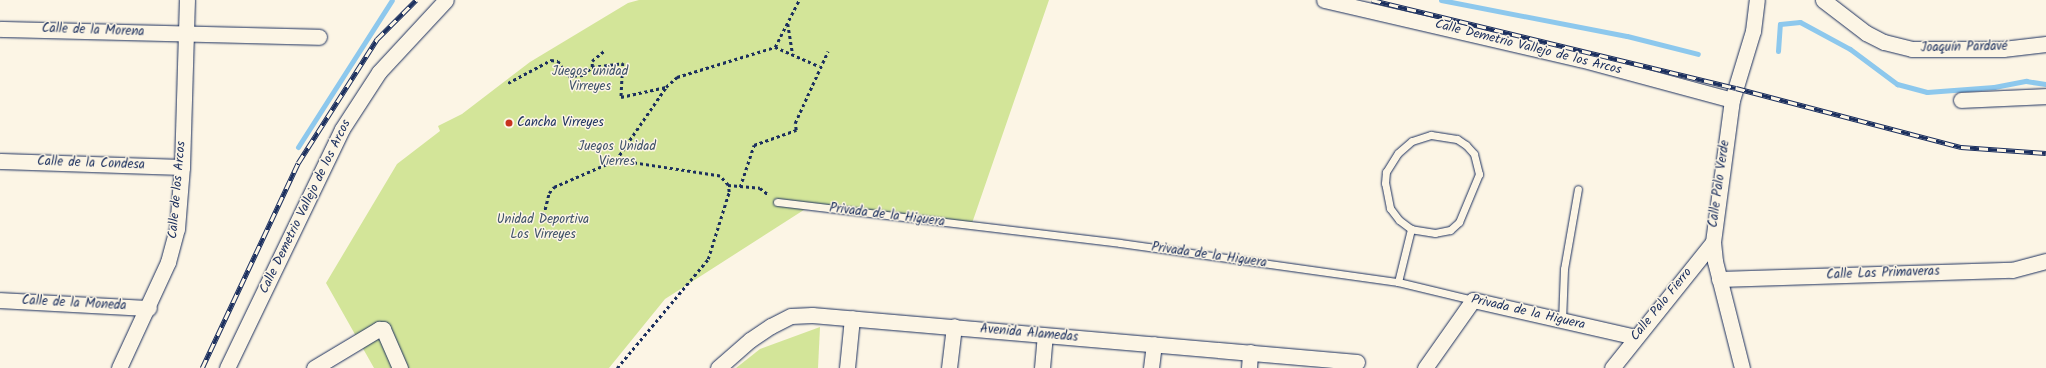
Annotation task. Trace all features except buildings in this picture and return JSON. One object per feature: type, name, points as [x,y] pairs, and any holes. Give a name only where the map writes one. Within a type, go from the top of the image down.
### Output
[{"type":"street","name":"Calle de los Arcos","points":[[119,368],[149,308],[168,262],[177,230],[182,167],[187,0]]},
{"type":"street","name":"Calle Demetrio Vallejo de los Arcos","points":[[227,368],[342,129],[379,72],[446,0]]},
{"type":"street","name":"Calle Demetrio Vallejo de los Arcos","points":[[1324,0],[1580,59],[1732,100]]},
{"type":"street","name":"Calle Palo Verde","points":[[1742,368],[1719,279],[1712,242],[1732,100],[1753,32],[1757,0]]},
{"type":"street","name":"Joaquín Pardavé","points":[[1823,0],[1866,33],[1884,42],[1912,49],[2003,49],[2044,46]]},
{"type":"street","name":"Calle de la Morena","points":[[0,29],[319,37]]},
{"type":"street","points":[[1960,100],[2046,96]]},
{"type":"street","name":"Calle de la Condesa","points":[[0,161],[182,167]]},
{"type":"street","name":"Calle Palo Fierro","points":[[1612,368],[1712,242]]},
{"type":"street","name":"Calle Las Primaveras","points":[[1719,279],[2012,270],[2046,261]]},
{"type":"street","name":"Calle de la Moneda","points":[[0,300],[149,308]]},
{"type":"street","points":[[1425,368],[1473,300]]},
{"type":"street","name":"Privada de la Higuera","points":[[1473,300],[1636,337]]},
{"type":"street","name":"Avenida Alamedas","points":[[723,365],[750,340],[791,316],[812,315],[954,326],[1045,336],[1357,362]]},
{"type":"street","points":[[846,368],[852,318]]},
{"type":"street","points":[[948,368],[954,326]]},
{"type":"street","points":[[314,368],[379,329],[383,329],[400,368]]},
{"type":"street","points":[[1042,368],[1045,336]]},
{"type":"street","points":[[1151,368],[1154,344]]},
{"type":"street","points":[[1249,368],[1250,352]]},
{"type":"lane","points":[[1431,135],[1457,139],[1474,154],[1479,174],[1465,214],[1450,230],[1442,232],[1411,229],[1399,220],[1386,196],[1386,172],[1391,161],[1412,141],[1422,137],[1431,135]]},
{"type":"lane","points":[[1562,321],[1564,269],[1578,189]]},
{"type":"lane","name":"Privada de la Higuera","points":[[777,202],[1120,243],[1398,282],[1473,300]]},
{"type":"lane","points":[[1398,282],[1411,229]]},
{"type":"path","points":[[775,47],[799,0]]},
{"type":"path","points":[[788,23],[793,55]]},
{"type":"path","points":[[542,221],[549,193],[554,187],[616,160],[666,87],[677,77],[775,47],[819,66]]},
{"type":"path","points":[[592,67],[592,61],[604,51]]},
{"type":"path","points":[[740,187],[754,146],[796,130],[795,123],[819,66],[828,51]]},
{"type":"path","points":[[508,83],[551,60],[558,61],[568,76],[583,75],[592,67],[623,63],[621,97],[666,87]]},
{"type":"path","points":[[616,160],[720,176],[728,185],[760,188],[777,202]]},
{"type":"path","points":[[617,368],[708,259],[726,203],[728,185]]},
{"type":"green space","name":"Unidad Deportiva Los Virreyes","points":[[639,0],[1049,0],[970,229],[810,206],[665,299],[609,368],[374,368],[326,283],[397,164],[440,131],[438,126],[462,114],[530,62],[628,3]]},
{"type":"green space","points":[[820,327],[818,368],[736,368],[760,349]]},
{"type":"waterway","points":[[298,147],[392,0]]},
{"type":"waterway","points":[[1441,0],[1627,36],[1698,54]]},
{"type":"waterway","points":[[1778,51],[1780,24],[1800,22],[1850,49],[1897,84],[1927,92],[1994,87],[2026,81],[2046,84]]},
{"type":"railway","points":[[202,368],[298,163],[377,39],[416,0]]},
{"type":"railway","points":[[1372,0],[1736,88],[1961,147],[2046,153]]},
{"type":"place","name":"Cancha Virreyes","points":[[509,123]]},
{"type":"park label","name":"Juegos unidad Virreyes","points":[[590,80]]},
{"type":"park label","name":"Juegos Unidad Vierres","points":[[617,156]]}]
